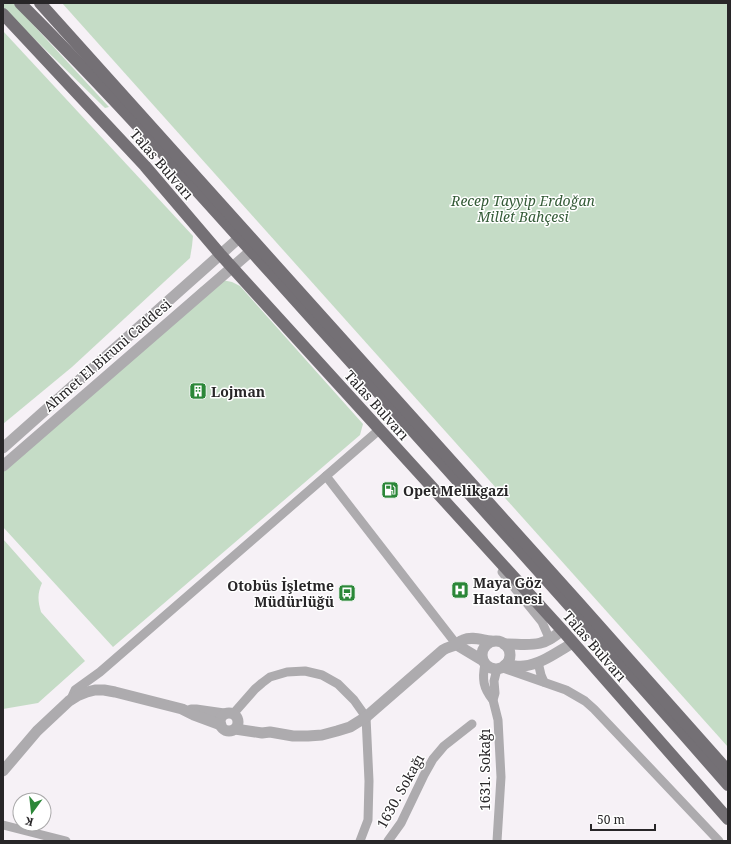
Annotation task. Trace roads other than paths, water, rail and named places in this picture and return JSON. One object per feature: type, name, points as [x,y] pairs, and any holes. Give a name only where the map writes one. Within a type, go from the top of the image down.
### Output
[{"type":"main road","name":"Talas Bulvarı","points":[[20,3],[133,121],[239,238],[584,622],[728,785]]},
{"type":"main road","points":[[40,3],[572,595],[728,771]]},
{"type":"main road","name":"Talas Bulvarı","points":[[3,14],[145,166],[231,267],[573,642],[728,819]]},
{"type":"street","name":"Ahmet El Biruni Caddesi","points":[[3,448],[239,238]]},
{"type":"street","name":"Ahmet El Biruni Caddesi","points":[[5,462],[250,251]]},
{"type":"street","points":[[70,701],[75,690],[100,672],[379,430]]},
{"type":"street","points":[[326,476],[457,645],[492,668],[532,665],[573,642]]},
{"type":"street","points":[[472,532],[542,622],[550,640]]},
{"type":"street","points":[[3,771],[37,731],[70,701],[87,692],[104,690],[182,710],[196,710],[230,721],[263,728],[270,732],[293,736],[322,735],[350,726],[366,717],[438,654],[449,646],[457,645],[460,641],[472,638],[492,642],[496,641],[504,644],[535,644],[550,640],[562,630]]},
{"type":"street","points":[[484,662],[482,651],[484,647],[492,642]]},
{"type":"street","points":[[501,667],[508,661],[510,656],[507,647],[504,644]]},
{"type":"street","name":"1631. Sokağı","points":[[484,662],[484,682],[488,694],[493,700],[498,720],[500,790],[497,841]]},
{"type":"street","points":[[538,662],[544,682]]},
{"type":"street","points":[[501,667],[566,690],[585,701],[719,841]]},
{"type":"street","name":"1631. Sokağı","points":[[493,700],[495,693],[494,681],[501,667]]},
{"type":"street","points":[[230,721],[255,689],[270,677],[278,674],[297,671],[313,672],[338,684],[354,700],[366,717],[370,781],[368,820],[360,841]]},
{"type":"street","name":"1630. Sokağı","points":[[388,841],[401,823],[433,759],[444,746],[472,724]]},
{"type":"street","points":[[3,825],[66,841]]},
{"type":"street","points":[[708,830],[712,841]]},
{"type":"place","name":"Lojman","points":[[198,391]]},
{"type":"place","name":"Opet Melikgazi","points":[[390,490]]},
{"type":"place","name":"Maya Göz Hastanesi","points":[[460,590]]},
{"type":"place","name":"Otobüs İşletme Müdürlüğü","points":[[347,593]]},
{"type":"park label","name":"Recep Tayyip Erdoğan Millet Bahçesi","points":[[523,208]]}]
